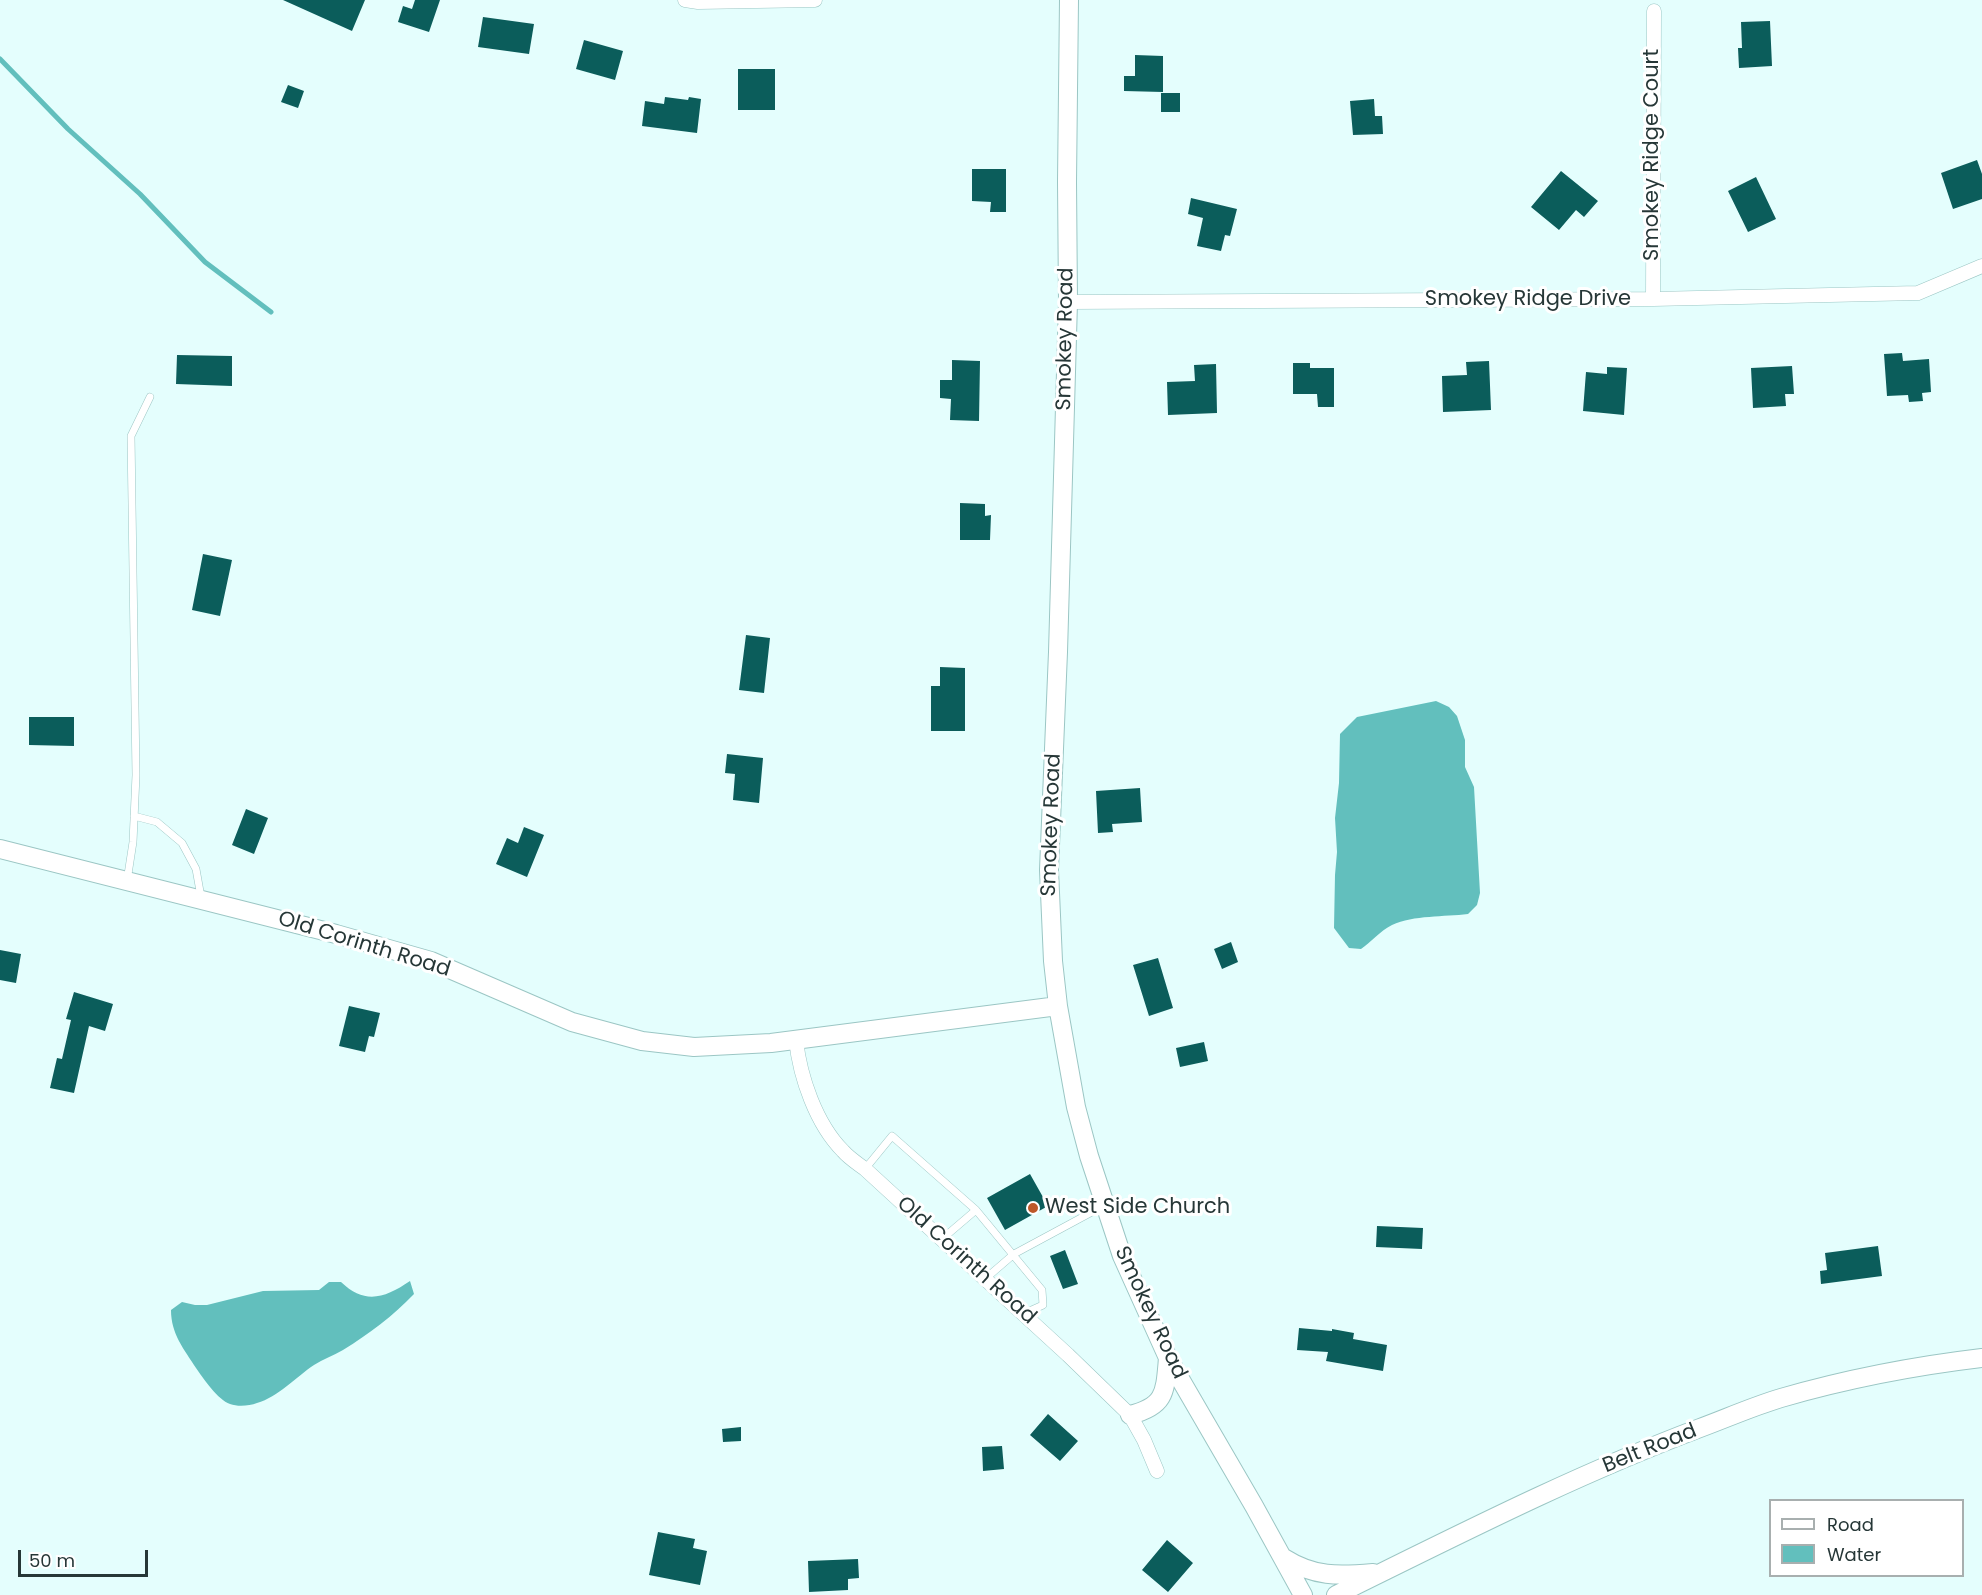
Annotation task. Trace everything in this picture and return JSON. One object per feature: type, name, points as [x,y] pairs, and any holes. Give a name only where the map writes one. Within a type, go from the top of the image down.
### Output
[{"type":"street","points":[[685,0],[698,2],[814,0]]},
{"type":"street","name":"Smokey Road","points":[[1069,0],[1066,224],[1068,302],[1058,675],[1049,870],[1053,961],[1058,1006],[1076,1107],[1104,1205],[1122,1256],[1168,1358],[1303,1595]]},
{"type":"street","name":"Smokey Ridge Court","points":[[1653,299],[1654,11]]},
{"type":"street","name":"Smokey Ridge Drive","points":[[1068,302],[1653,299],[1918,293],[1982,266]]},
{"type":"street","name":"Old Corinth Road","points":[[0,849],[336,934],[431,962],[572,1022],[642,1041],[694,1047],[796,1040],[1058,1006]]},
{"type":"street","name":"Old Corinth Road","points":[[796,1040],[798,1061],[806,1088],[826,1129],[842,1151],[942,1239],[1130,1415],[1157,1471]]},
{"type":"street","points":[[1130,1415],[1147,1411],[1158,1403],[1166,1388],[1168,1358]]},
{"type":"street","name":"Belt Road","points":[[1336,1595],[1453,1536],[1600,1468],[1779,1398],[1921,1365],[1982,1358]]},
{"type":"street","points":[[1283,1558],[1297,1566],[1323,1574],[1383,1572]]},
{"type":"street","points":[[1357,1595],[1383,1572]]},
{"type":"lane","points":[[127,881],[134,842],[136,753],[131,436],[150,398]]},
{"type":"lane","points":[[134,816],[157,822],[182,843],[196,869],[202,900]]},
{"type":"lane","points":[[865,1169],[892,1136],[976,1210],[1042,1290],[1043,1305],[1023,1314]]},
{"type":"lane","points":[[985,1279],[1014,1254],[1104,1205]]},
{"type":"lane","points":[[942,1239],[976,1210]]},
{"type":"water","points":[[1436,701],[1449,707],[1457,716],[1465,740],[1465,767],[1474,787],[1480,893],[1477,905],[1468,914],[1419,918],[1392,925],[1361,949],[1349,948],[1334,928],[1337,852],[1335,818],[1339,783],[1340,734],[1357,717]]},
{"type":"water","points":[[410,1281],[414,1294],[398,1310],[362,1338],[314,1365],[272,1396],[247,1405],[236,1406],[225,1402],[211,1388],[183,1348],[173,1327],[171,1310],[182,1302],[207,1305],[263,1291],[319,1290],[329,1282],[341,1282],[358,1294],[375,1296],[392,1292]]},
{"type":"building","points":[[283,0],[365,0],[352,31]]},
{"type":"building","points":[[415,0],[440,0],[429,32],[398,22],[403,6],[412,9]]},
{"type":"building","points":[[483,17],[534,24],[529,54],[478,47]]},
{"type":"building","points":[[1770,21],[1772,66],[1739,68],[1738,48],[1742,48],[1741,22]]},
{"type":"building","points":[[584,40],[623,51],[615,80],[576,69]]},
{"type":"building","points":[[1135,55],[1163,56],[1163,92],[1124,91],[1124,76],[1135,76]]},
{"type":"building","points":[[738,69],[775,69],[775,110],[738,110]]},
{"type":"building","points":[[288,85],[304,91],[298,108],[281,102]]},
{"type":"building","points":[[1161,93],[1180,93],[1180,112],[1161,112]]},
{"type":"building","points":[[665,97],[701,99],[697,133],[642,126],[645,101],[664,104]]},
{"type":"building","points":[[1374,99],[1375,116],[1382,116],[1383,134],[1353,135],[1350,101]]},
{"type":"building","points":[[1977,160],[1982,174],[1982,199],[1953,209],[1941,173]]},
{"type":"building","points":[[972,169],[1006,169],[1006,212],[990,212],[991,202],[972,201]]},
{"type":"building","points":[[1561,171],[1598,201],[1584,217],[1576,210],[1559,230],[1531,207]]},
{"type":"building","points":[[1756,177],[1776,219],[1748,232],[1728,191]]},
{"type":"building","points":[[1191,198],[1237,209],[1230,236],[1225,235],[1221,251],[1197,246],[1203,218],[1188,214]]},
{"type":"building","points":[[1902,353],[1903,361],[1929,359],[1931,392],[1922,393],[1923,401],[1909,402],[1908,395],[1887,396],[1884,354]]},
{"type":"building","points":[[177,355],[232,356],[232,386],[176,384]]},
{"type":"building","points":[[952,360],[980,361],[979,421],[950,420],[951,399],[940,398],[940,380],[952,380]]},
{"type":"building","points":[[1489,361],[1491,410],[1443,412],[1442,376],[1467,375],[1466,362]]},
{"type":"building","points":[[1293,363],[1310,363],[1310,368],[1334,368],[1334,407],[1318,407],[1317,394],[1293,394]]},
{"type":"building","points":[[1216,364],[1217,413],[1168,415],[1167,382],[1195,381],[1194,365]]},
{"type":"building","points":[[1792,366],[1794,394],[1785,394],[1786,406],[1753,408],[1751,368]]},
{"type":"building","points":[[1607,367],[1627,368],[1624,415],[1583,411],[1586,372],[1607,374]]},
{"type":"building","points":[[960,503],[985,504],[985,516],[991,515],[990,540],[960,540]]},
{"type":"building","points":[[203,554],[232,560],[220,616],[192,610]]},
{"type":"building","points":[[746,635],[770,638],[764,693],[739,690]]},
{"type":"building","points":[[940,667],[965,668],[965,731],[931,731],[931,686],[940,686]]},
{"type":"building","points":[[29,717],[74,717],[74,746],[29,745]]},
{"type":"building","points":[[727,754],[763,758],[759,803],[733,800],[735,774],[725,773]]},
{"type":"building","points":[[1140,788],[1142,822],[1112,824],[1113,832],[1098,833],[1096,791]]},
{"type":"building","points":[[246,809],[268,818],[254,854],[232,845]]},
{"type":"building","points":[[524,827],[544,835],[527,877],[496,864],[507,838],[518,843]]},
{"type":"building","points":[[1231,942],[1238,962],[1222,969],[1214,949]]},
{"type":"building","points":[[0,950],[21,954],[16,983],[0,980]]},
{"type":"building","points":[[1158,958],[1173,1008],[1149,1016],[1133,965]]},
{"type":"building","points":[[74,992],[113,1004],[105,1031],[89,1026],[74,1093],[50,1088],[57,1058],[62,1059],[71,1020],[66,1019]]},
{"type":"building","points":[[349,1006],[380,1013],[374,1037],[369,1036],[365,1052],[339,1046]]},
{"type":"building","points":[[1204,1042],[1208,1061],[1180,1067],[1176,1048]]},
{"type":"building","points":[[1030,1174],[1048,1206],[1005,1230],[987,1198]]},
{"type":"building","points":[[1377,1226],[1423,1228],[1422,1249],[1376,1247]]},
{"type":"building","points":[[1878,1246],[1882,1276],[1821,1284],[1820,1271],[1827,1270],[1825,1253]]},
{"type":"building","points":[[1065,1250],[1078,1284],[1063,1289],[1050,1256]]},
{"type":"building","points":[[1299,1328],[1332,1331],[1332,1329],[1354,1333],[1353,1339],[1387,1345],[1383,1371],[1326,1361],[1328,1352],[1297,1350]]},
{"type":"building","points":[[1048,1414],[1078,1441],[1060,1461],[1030,1435]]},
{"type":"building","points":[[741,1427],[741,1441],[723,1442],[722,1429]]},
{"type":"building","points":[[1002,1446],[1004,1469],[983,1471],[982,1447]]},
{"type":"building","points":[[658,1532],[695,1539],[693,1548],[707,1551],[700,1585],[649,1575]]},
{"type":"building","points":[[1167,1540],[1193,1563],[1168,1592],[1142,1570]]},
{"type":"building","points":[[858,1559],[859,1578],[848,1579],[848,1590],[809,1592],[808,1561]]},
{"type":"waterway","points":[[0,59],[68,129],[140,194],[205,262],[271,312]]},
{"type":"place","name":"West Side Church","points":[[1033,1208]]}]
